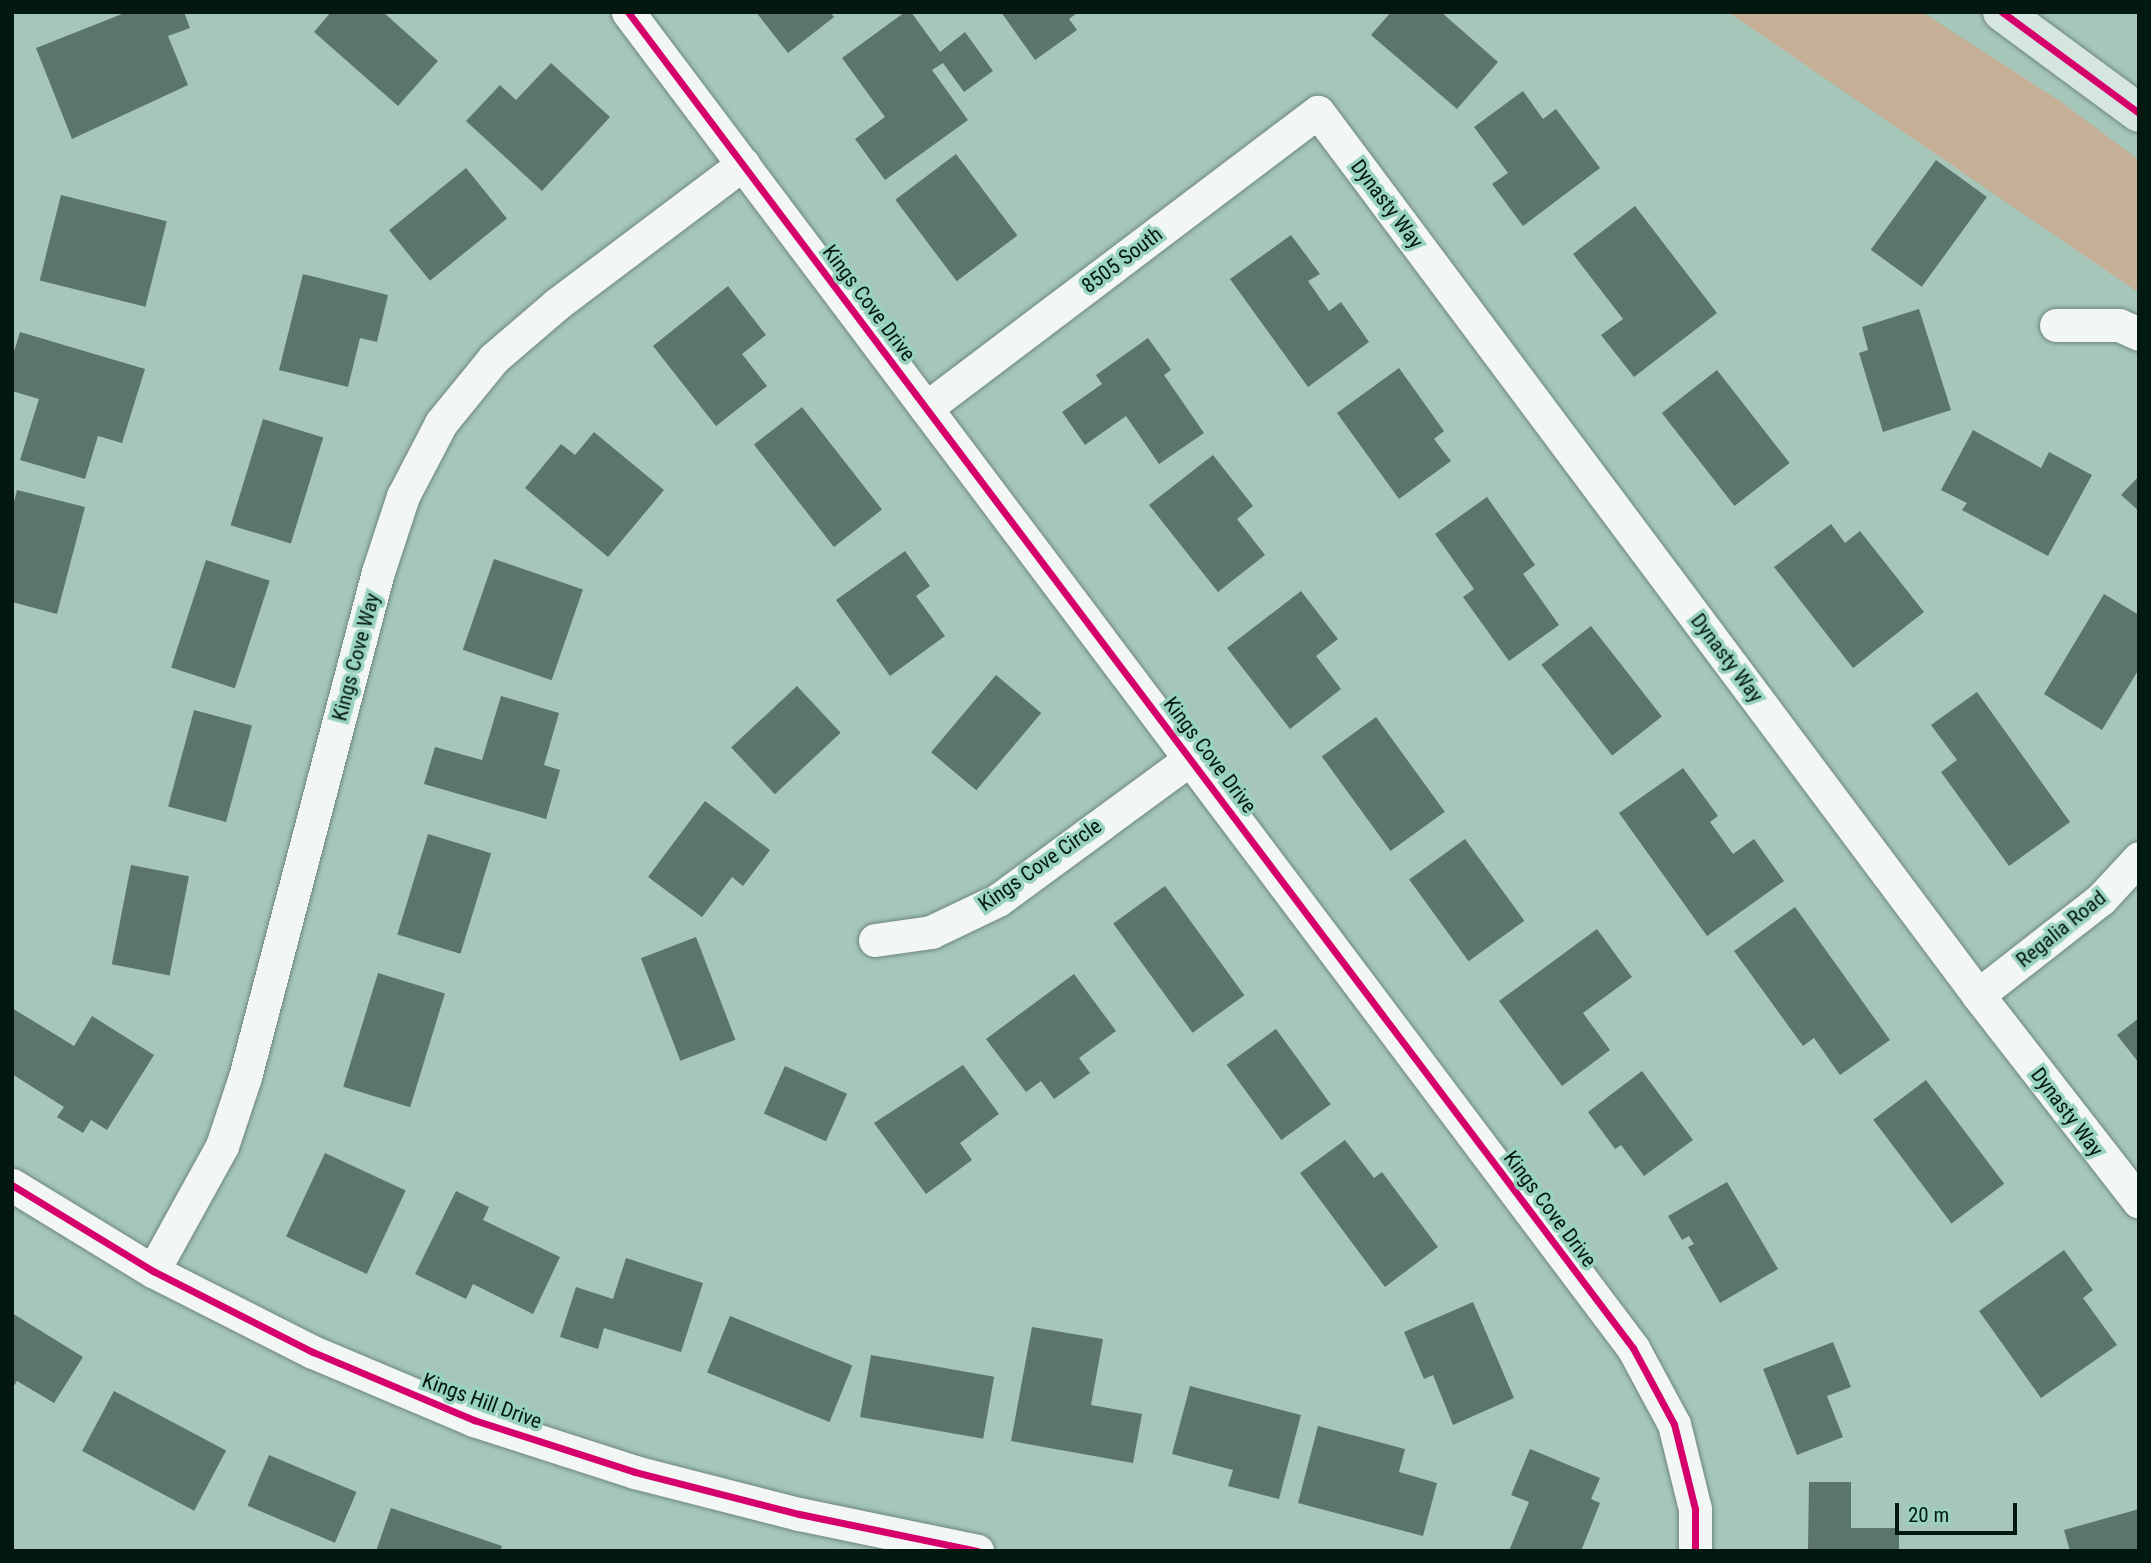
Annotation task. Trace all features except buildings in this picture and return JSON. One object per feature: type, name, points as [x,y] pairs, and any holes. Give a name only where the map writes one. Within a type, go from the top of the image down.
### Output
[{"type":"main road","points":[[2001,12],[2139,113]]},
{"type":"street","name":"Kings Cove Drive","points":[[628,12],[1633,1348],[1674,1424],[1695,1509],[1695,1551]]},
{"type":"street","name":"8505 South","points":[[926,408],[1318,112]]},
{"type":"street","name":"Dynasty Way","points":[[1318,112],[1978,995],[2139,1202]]},
{"type":"street","name":"Kings Cove Way","points":[[153,1271],[222,1146],[245,1077],[378,572],[403,496],[441,423],[494,358],[547,313],[743,164]]},
{"type":"street","points":[[2056,325],[2119,325],[2139,334]]},
{"type":"street","name":"Kings Cove Circle","points":[[875,940],[931,932],[998,900],[1191,758]]},
{"type":"street","name":"Regalia Road","points":[[1978,995],[2101,899],[2139,858]]},
{"type":"street","name":"Kings Hill Drive","points":[[12,1185],[153,1271],[313,1352],[474,1420],[635,1472],[799,1514],[977,1551]]},
{"type":"shaded area","points":[[1728,12],[1922,12],[2060,101],[2139,160],[2139,293]]},
{"type":"cycle path","points":[[628,12],[1633,1348],[1674,1424],[1695,1509],[1695,1551]]},
{"type":"cycle path","points":[[2002,12],[2139,113]]},
{"type":"cycle path","points":[[12,1185],[153,1271],[313,1352],[474,1420],[635,1472],[799,1514],[977,1551]]}]
